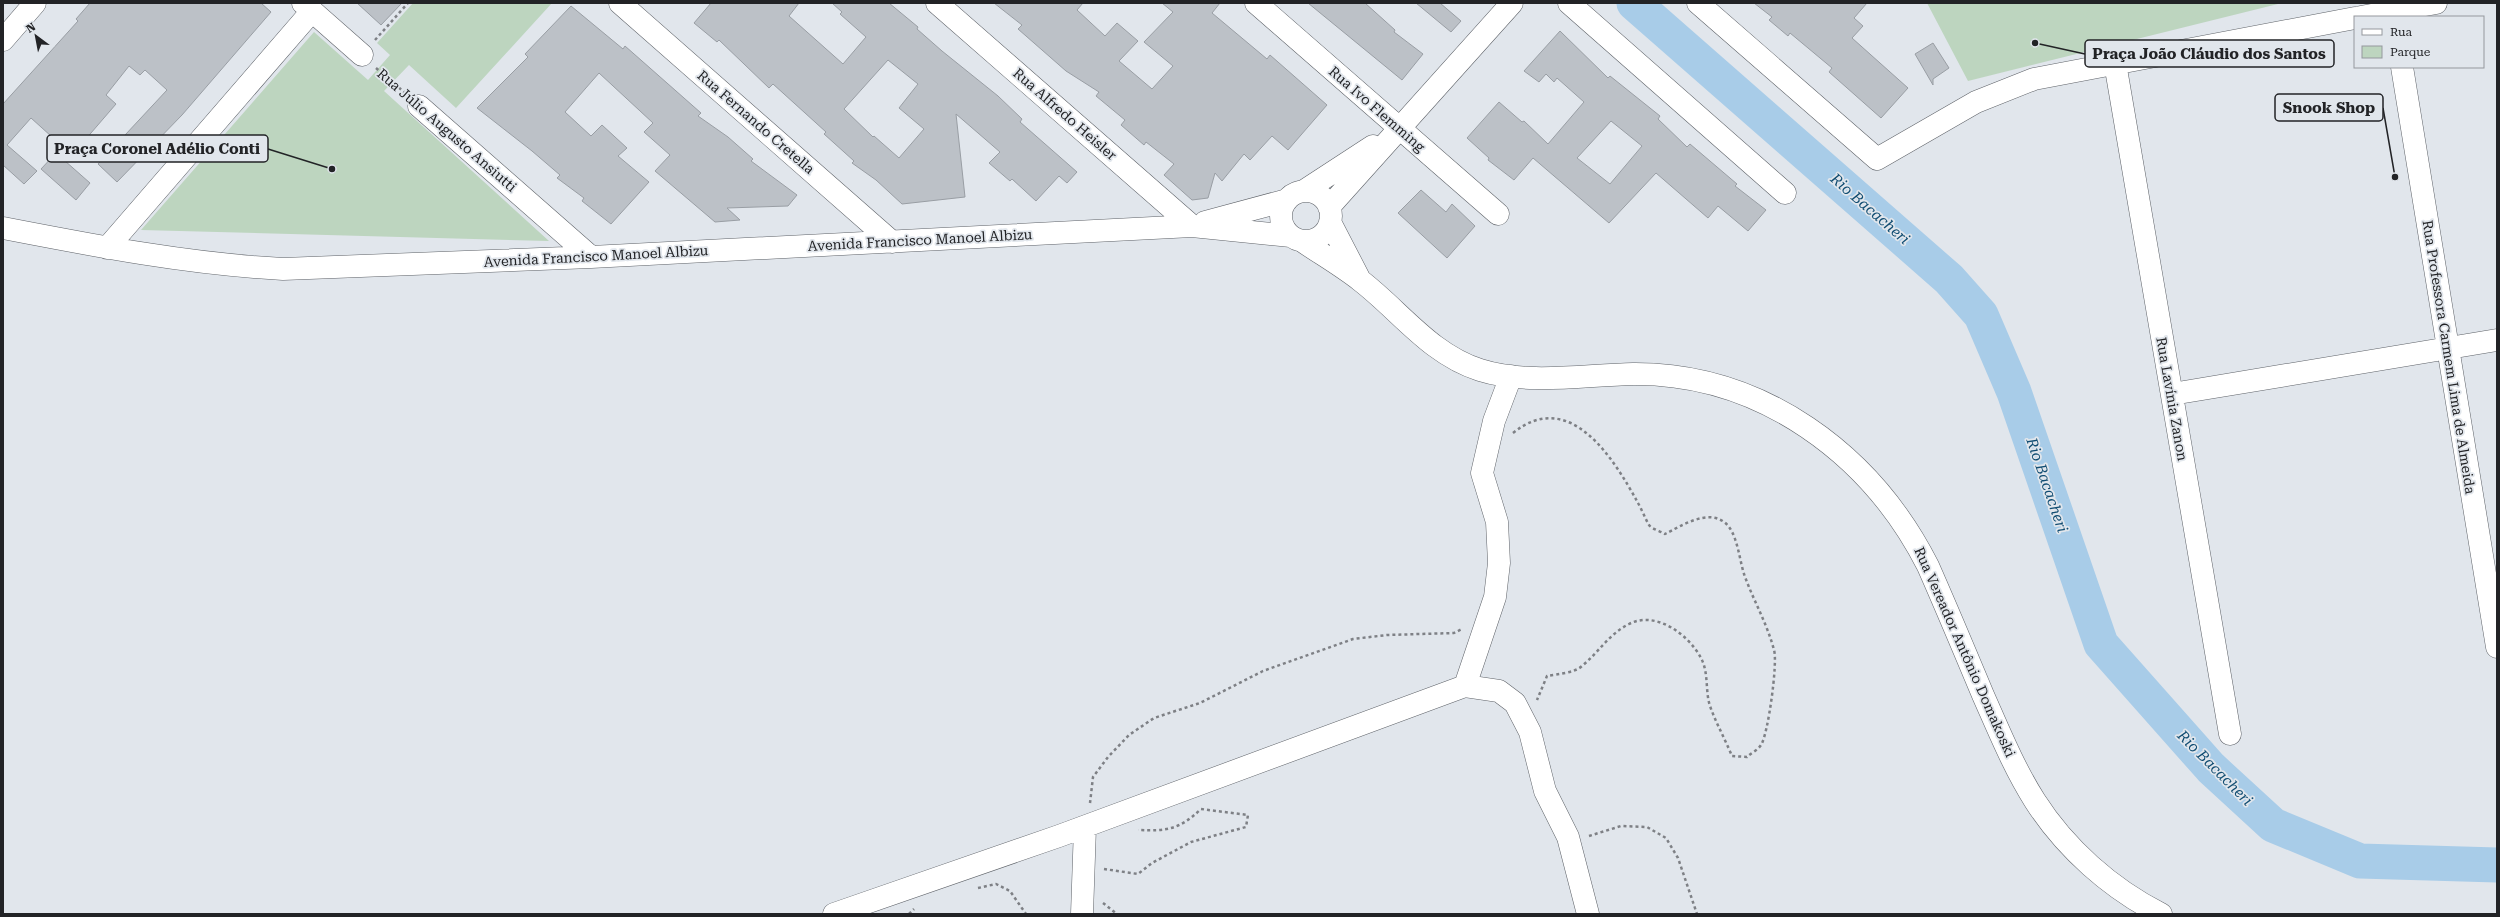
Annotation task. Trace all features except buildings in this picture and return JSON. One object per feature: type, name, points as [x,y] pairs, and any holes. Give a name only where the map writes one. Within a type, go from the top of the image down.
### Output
[{"type":"street","points":[[3,40],[36,3]]},
{"type":"street","name":"Rua Fernando Cretella","points":[[620,3],[892,242]]},
{"type":"street","name":"Rua Alfredo Heisler","points":[[937,3],[1192,226]]},
{"type":"street","name":"Rua Ivo Flemming","points":[[1256,3],[1498,214]]},
{"type":"street","name":"Avenida Francisco Manoel Albizu","points":[[1330,214],[1400,129],[1512,3]]},
{"type":"street","points":[[1569,3],[1785,192]]},
{"type":"street","points":[[1698,3],[1877,159],[1956,112],[2006,89],[2034,79],[2354,18]]},
{"type":"street","points":[[2372,16],[2393,14],[2436,3]]},
{"type":"street","points":[[107,248],[307,7],[362,55]]},
{"type":"street","name":"Rua Lavínia Zanon","points":[[2115,63],[2230,734]]},
{"type":"street","name":"Rua Professora Carmem Lima de Almeida","points":[[2402,68],[2497,648]]},
{"type":"street","name":"Rua Júlio Augusto Ansiutti","points":[[419,106],[590,257]]},
{"type":"street","name":"Avenida Francisco Manoel Albizu","points":[[1192,226],[1296,196],[1400,129]]},
{"type":"street","points":[[1319,195],[1330,214],[1327,229],[1316,239],[1296,239],[1282,223],[1282,211],[1296,196],[1319,195]]},
{"type":"street","name":"Rua Vereador Antônio Domakoski","points":[[1330,214],[1361,281]]},
{"type":"street","name":"Avenida Francisco Manoel Albizu","points":[[3,228],[107,248],[196,262],[283,269],[590,257],[1192,226],[1296,239]]},
{"type":"street","name":"Rua Vereador Antônio Domakoski","points":[[1296,239],[1361,281],[1417,332],[1444,352],[1477,369],[1511,376],[1635,374],[1691,380],[1720,387],[1780,411],[1831,444],[1855,464],[1877,488],[1896,511],[1914,539],[1928,566],[2004,744],[2036,802],[2059,833],[2087,862],[2122,890],[2161,914]]},
{"type":"street","points":[[2172,394],[2497,340]]},
{"type":"street","points":[[1465,686],[1495,597],[1499,563],[1497,522],[1482,473],[1494,421],[1511,376]]},
{"type":"street","points":[[834,914],[1085,827],[1465,686],[1499,691],[1515,703],[1530,732],[1545,791],[1568,837],[1588,914]]},
{"type":"street","points":[[1082,914],[1085,880],[1085,827]]},
{"type":"path","points":[[362,55],[408,3]]},
{"type":"path","name":"Rua Júlio Augusto Ansiutti","points":[[362,55],[419,106]]},
{"type":"path","points":[[1508,437],[1520,427],[1548,417],[1573,423],[1600,444],[1619,471],[1650,526],[1665,534],[1707,517],[1724,521],[1735,534],[1737,554],[1746,581],[1763,615],[1775,652],[1768,721],[1761,745],[1747,757],[1732,756],[1709,705],[1707,681],[1701,659],[1687,638],[1671,628],[1651,620],[1630,623],[1606,639],[1581,667],[1547,676],[1536,702]]},
{"type":"path","points":[[1568,837],[1593,836],[1621,826],[1647,826],[1666,838],[1678,858],[1697,914]]},
{"type":"path","points":[[971,889],[996,884],[1010,891],[1026,914]]},
{"type":"path","points":[[909,914],[917,905]]},
{"type":"green space","points":[[413,3],[552,3],[456,108],[409,65],[384,91],[549,241],[141,230],[314,32],[368,80],[390,55],[377,43]]},
{"type":"green space","points":[[1927,3],[2277,3],[2278,4],[1968,81]]},
{"type":"waterway","name":"Rio Bacacheri","points":[[1634,3],[1949,279],[1981,315],[2014,392],[2101,644],[2211,768],[2273,825],[2360,861],[2497,865]]},
{"type":"place","name":"Praça João Cláudio dos Santos","points":[[2035,43]]},
{"type":"place","name":"Praça Coronel Adélio Conti","points":[[332,169]]},
{"type":"place","name":"Snook Shop","points":[[2395,177]]}]
